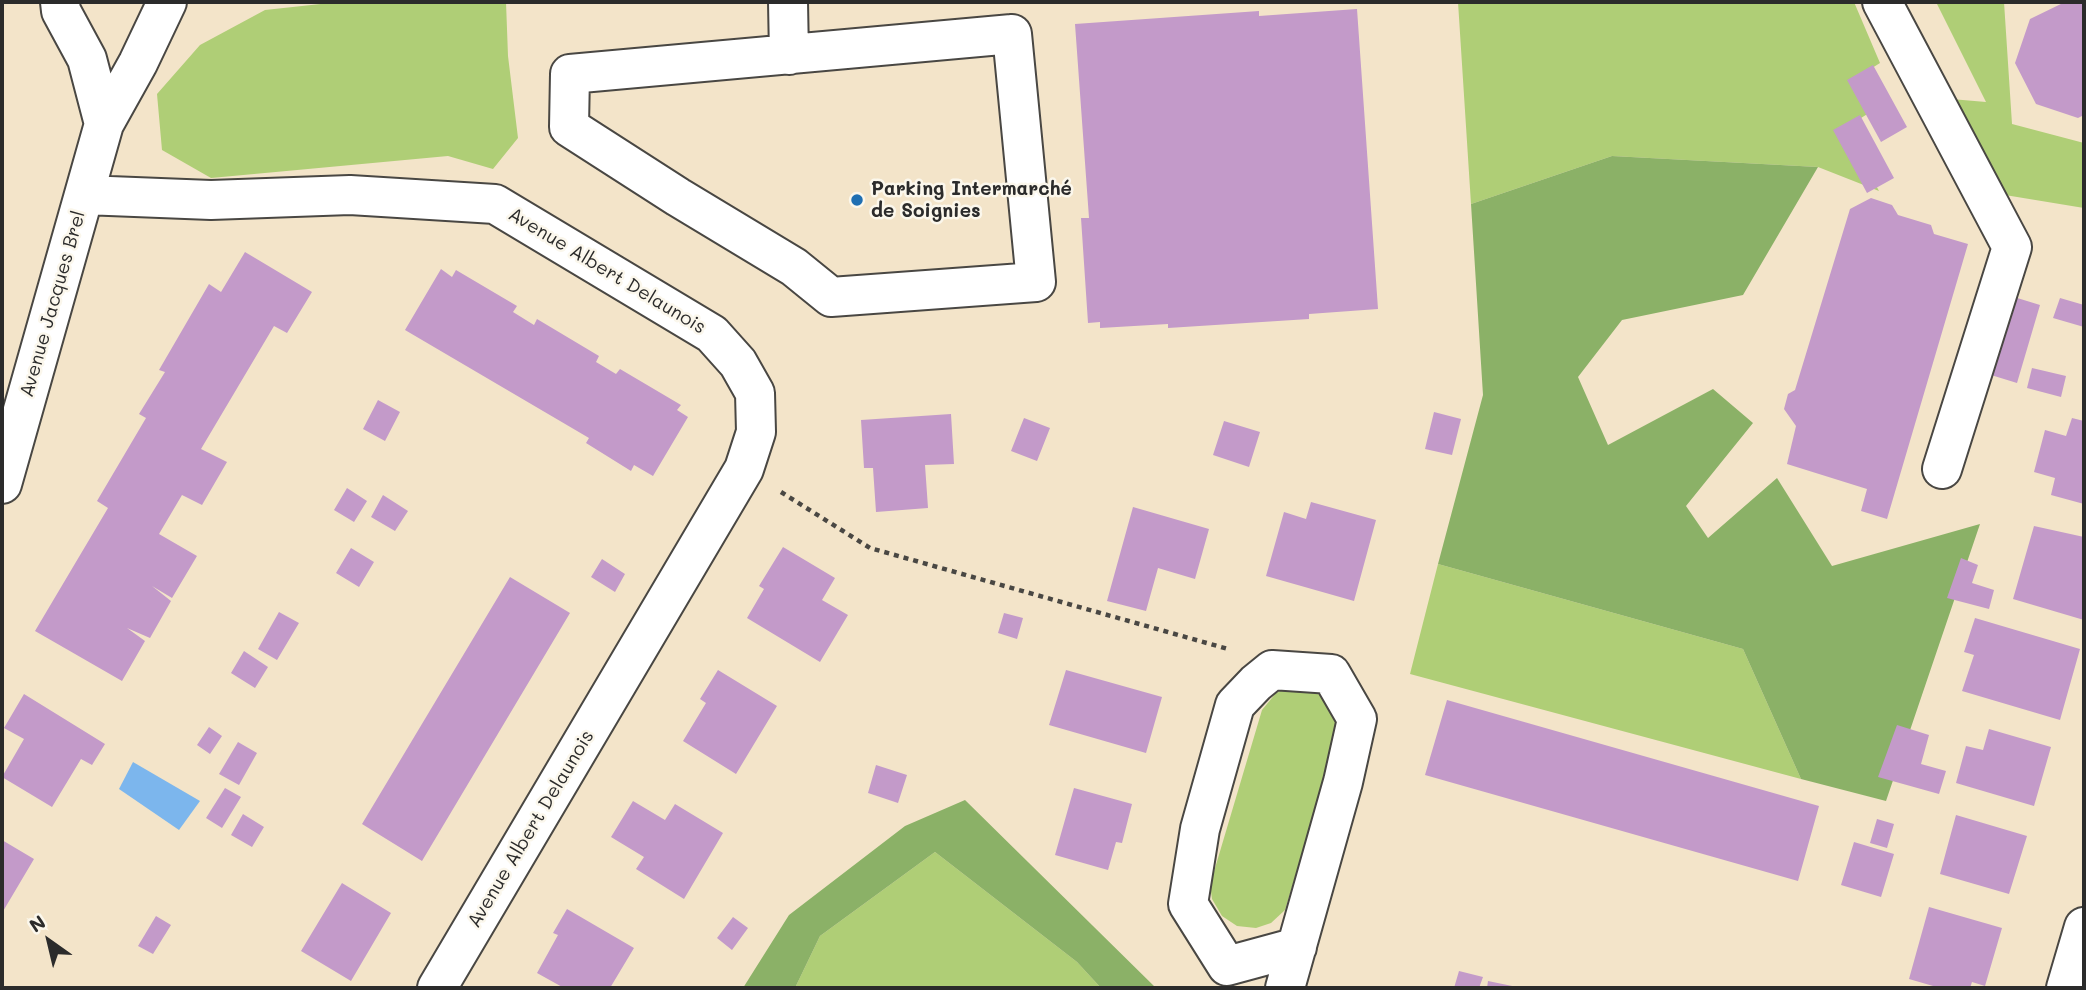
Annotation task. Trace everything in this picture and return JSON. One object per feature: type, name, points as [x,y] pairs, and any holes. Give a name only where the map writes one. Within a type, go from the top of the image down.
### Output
[{"type":"street","points":[[60,2],[61,11],[87,58],[104,124]]},
{"type":"street","name":"Avenue Jacques Brel","points":[[2,484],[104,124],[138,63],[167,2]]},
{"type":"street","points":[[788,2],[789,55]]},
{"type":"street","points":[[1882,2],[2012,247],[1942,469]]},
{"type":"street","points":[[1012,34],[1037,282],[831,297],[794,267],[569,127],[570,74],[789,55],[1012,34]]},
{"type":"street","name":"Avenue Albert Delaunois","points":[[84,195],[211,200],[350,195],[495,204],[712,334],[738,363],[755,393],[756,432],[744,469],[437,988]]},
{"type":"street","points":[[1285,988],[1297,947],[1343,782],[1357,719],[1331,674],[1272,670],[1235,705],[1200,829],[1188,904],[1227,966],[1297,947]]},
{"type":"street","points":[[2066,988],[2084,927]]},
{"type":"path","points":[[744,469],[870,548],[1251,656],[1272,670]]},
{"type":"green space","points":[[339,2],[506,2],[508,56],[518,138],[493,169],[448,156],[211,178],[162,150],[157,94],[200,45],[265,10]]},
{"type":"green space","points":[[1458,2],[1854,2],[1880,63],[1853,80],[1869,113],[1845,128],[1879,191],[1818,167],[1612,156],[1471,204]]},
{"type":"green space","points":[[1936,2],[2004,2],[2012,124],[2084,143],[2084,208],[2005,195],[1951,99],[1986,102]]},
{"type":"green space","points":[[1612,156],[1818,167],[1743,295],[1622,320],[1578,377],[1608,445],[1713,389],[1753,423],[1686,506],[1708,538],[1777,478],[1832,566],[1980,524],[1886,801],[1801,779],[1743,649],[1438,564],[1483,395],[1471,204]]},
{"type":"green space","points":[[1438,564],[1743,649],[1801,779],[1410,674]]},
{"type":"green space","points":[[1291,687],[1306,688],[1322,696],[1336,715],[1338,735],[1285,910],[1271,923],[1256,928],[1237,926],[1222,916],[1212,899],[1210,885],[1262,710],[1276,693]]},
{"type":"green space","points":[[965,800],[1156,988],[1101,988],[1077,962],[935,852],[820,936],[795,988],[743,988],[789,915],[905,826]]},
{"type":"green space","points":[[935,852],[1077,962],[1101,988],[795,988],[820,936]]},
{"type":"water","points":[[133,762],[200,801],[179,830],[119,789]]},
{"type":"building","points":[[2065,2],[2084,3],[2084,115],[2078,118],[2036,104],[2015,63],[2030,19]]},
{"type":"building","points":[[1357,9],[1378,309],[1309,314],[1309,319],[1168,328],[1168,324],[1100,328],[1100,322],[1088,323],[1081,218],[1089,218],[1075,24],[1259,11],[1259,16]]},
{"type":"building","points":[[1873,65],[1907,127],[1881,142],[1847,80]]},
{"type":"building","points":[[1860,115],[1894,178],[1867,193],[1833,130]]},
{"type":"building","points":[[1871,198],[1892,205],[1898,215],[1931,225],[1934,234],[1968,244],[1887,519],[1861,511],[1867,489],[1787,464],[1796,426],[1784,409],[1788,394],[1795,390],[1850,209]]},
{"type":"building","points":[[245,252],[312,292],[287,333],[274,326],[201,449],[227,462],[202,505],[182,495],[159,534],[197,556],[172,598],[152,586],[171,601],[150,638],[127,628],[145,641],[122,681],[35,631],[108,508],[97,501],[146,418],[139,414],[165,372],[159,370],[209,284],[221,292]]},
{"type":"building","points":[[441,269],[452,277],[456,270],[517,306],[513,312],[534,325],[537,319],[599,356],[596,362],[616,374],[620,369],[681,405],[677,410],[688,417],[653,476],[634,465],[631,471],[586,443],[589,438],[405,330]]},
{"type":"building","points":[[2001,293],[2040,305],[2017,383],[1978,371]]},
{"type":"building","points":[[2060,298],[2084,305],[2084,327],[2053,318]]},
{"type":"building","points":[[2032,368],[2066,376],[2061,397],[2027,388]]},
{"type":"building","points":[[378,400],[400,412],[385,441],[363,429]]},
{"type":"building","points":[[1434,412],[1461,419],[1452,455],[1425,449]]},
{"type":"building","points":[[951,414],[954,464],[925,465],[928,508],[876,512],[873,468],[864,468],[861,420]]},
{"type":"building","points":[[1024,418],[1050,428],[1037,461],[1011,451]]},
{"type":"building","points":[[2072,418],[2084,421],[2084,504],[2051,495],[2055,478],[2034,472],[2045,430],[2066,436]]},
{"type":"building","points":[[1224,421],[1260,432],[1249,467],[1213,455]]},
{"type":"building","points":[[347,488],[367,501],[354,522],[334,510]]},
{"type":"building","points":[[383,495],[408,511],[395,531],[371,517]]},
{"type":"building","points":[[1311,502],[1376,520],[1354,601],[1266,576],[1284,512],[1306,519]]},
{"type":"building","points":[[1133,507],[1209,529],[1195,579],[1158,568],[1146,611],[1107,601]]},
{"type":"building","points":[[2034,526],[2084,537],[2084,620],[2013,599]]},
{"type":"building","points":[[783,547],[835,578],[822,600],[848,615],[820,662],[747,618],[764,589],[759,586]]},
{"type":"building","points":[[351,548],[374,562],[359,587],[336,573]]},
{"type":"building","points":[[1961,558],[1978,565],[1972,583],[1994,590],[1989,609],[1947,598]]},
{"type":"building","points":[[602,559],[625,574],[615,592],[591,577]]},
{"type":"building","points":[[510,577],[570,613],[422,861],[362,824]]},
{"type":"building","points":[[279,612],[299,623],[277,660],[258,649]]},
{"type":"building","points":[[1004,613],[1023,618],[1017,639],[998,633]]},
{"type":"building","points":[[1975,618],[2080,649],[2060,720],[1962,691],[1974,655],[1964,652]]},
{"type":"building","points":[[244,651],[268,667],[255,688],[231,673]]},
{"type":"building","points":[[718,670],[777,706],[736,774],[683,741],[706,703],[700,699]]},
{"type":"building","points":[[1066,670],[1162,697],[1146,753],[1049,725]]},
{"type":"building","points":[[24,694],[105,744],[92,765],[81,759],[52,807],[2,777],[24,739],[4,728]]},
{"type":"building","points":[[1447,700],[1819,806],[1798,881],[1425,775]]},
{"type":"building","points":[[1897,725],[1929,735],[1921,764],[1946,771],[1939,794],[1878,777]]},
{"type":"building","points":[[209,727],[222,736],[210,754],[197,745]]},
{"type":"building","points":[[1989,729],[2051,747],[2034,806],[1956,783],[1966,746],[1983,750]]},
{"type":"building","points":[[238,742],[257,753],[239,785],[219,774]]},
{"type":"building","points":[[876,765],[907,775],[898,803],[868,793]]},
{"type":"building","points":[[225,788],[241,797],[222,828],[206,818]]},
{"type":"building","points":[[1074,788],[1132,804],[1122,843],[1116,842],[1108,870],[1055,855]]},
{"type":"building","points":[[633,801],[665,820],[675,804],[723,833],[684,899],[636,869],[644,857],[611,837]]},
{"type":"building","points":[[243,814],[264,827],[252,847],[231,835]]},
{"type":"building","points":[[1956,815],[2027,836],[2009,894],[1940,874]]},
{"type":"building","points":[[1877,819],[1894,824],[1887,848],[1870,843]]},
{"type":"building","points":[[2,840],[34,859],[2,913]]},
{"type":"building","points":[[1854,842],[1894,854],[1881,897],[1841,885]]},
{"type":"building","points":[[342,883],[391,913],[351,981],[301,951]]},
{"type":"building","points":[[1929,907],[2002,928],[1985,986],[1972,982],[1970,988],[1940,988],[1909,979]]},
{"type":"building","points":[[567,909],[634,948],[610,988],[564,988],[537,973],[558,935],[553,933]]},
{"type":"building","points":[[156,916],[171,925],[153,954],[138,946]]},
{"type":"building","points":[[733,917],[748,928],[732,950],[717,938]]},
{"type":"building","points":[[1459,971],[1483,977],[1479,988],[1454,988]]},
{"type":"building","points":[[1488,981],[1517,987],[1517,988],[1487,988]]},
{"type":"place","name":"Parking Intermarché de Soignies","points":[[857,200]]}]
